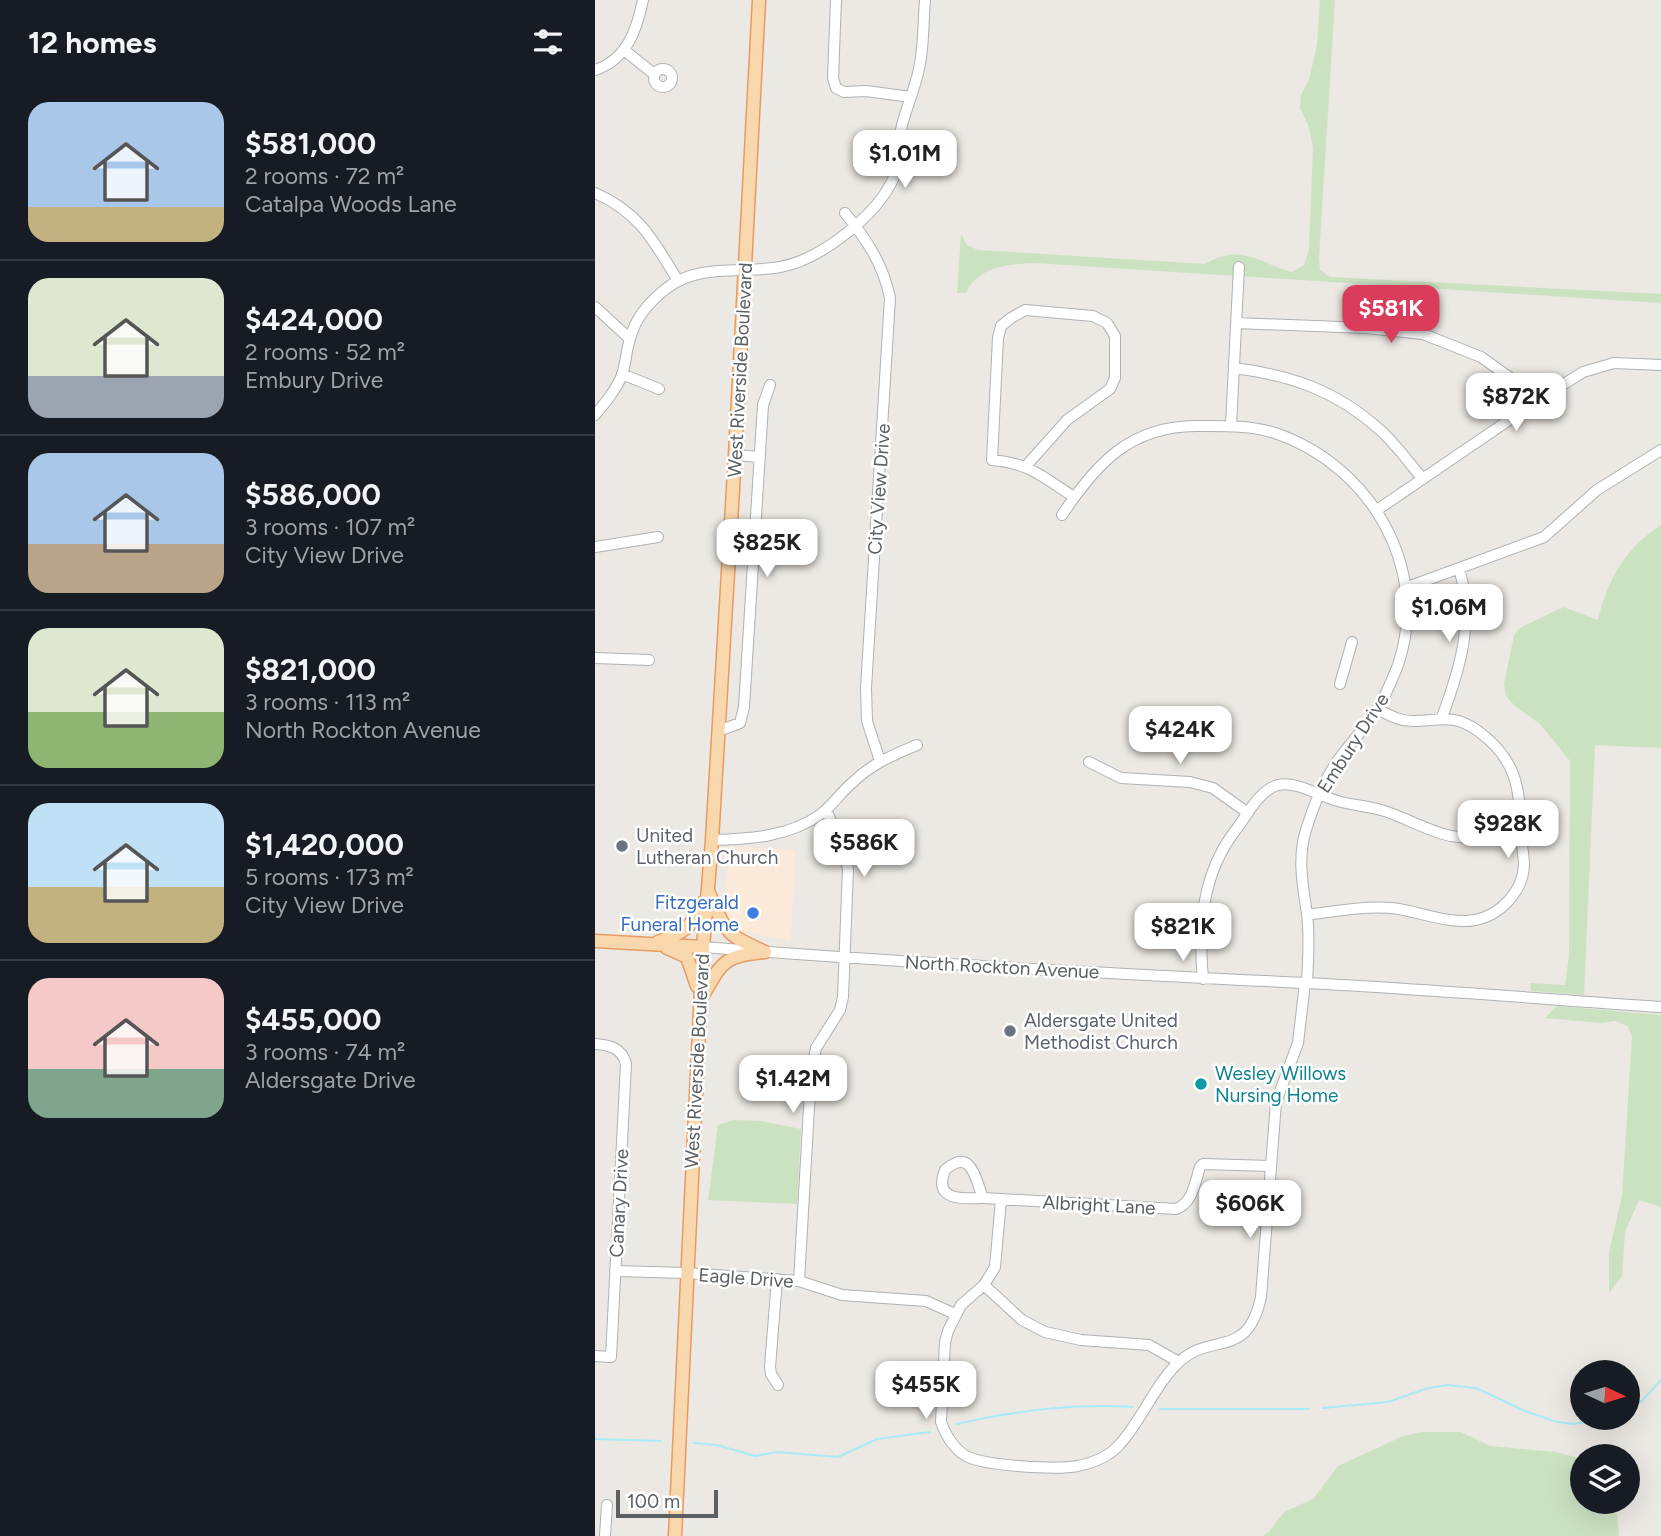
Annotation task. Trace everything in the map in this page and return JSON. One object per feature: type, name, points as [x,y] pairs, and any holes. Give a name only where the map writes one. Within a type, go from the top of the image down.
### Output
[{"type":"main road","name":"West Riverside Boulevard","points":[[675,1536],[700,1000],[746,270],[759,0]]},
{"type":"main road","points":[[654,944],[682,933],[690,926],[708,889]]},
{"type":"main road","points":[[708,889],[719,919],[729,932],[765,952]]},
{"type":"main road","name":"North Rockton Avenue","points":[[595,941],[703,947]]},
{"type":"main road","points":[[654,944],[687,957],[700,1000]]},
{"type":"main road","points":[[700,1000],[725,962],[740,954],[765,952]]},
{"type":"street","points":[[595,70],[609,64],[624,50],[635,30],[643,0]]},
{"type":"street","points":[[836,0],[834,85],[840,91],[866,91],[911,97]]},
{"type":"street","points":[[595,415],[622,374],[635,324],[656,298],[678,281],[705,272],[772,268],[803,261],[818,254],[876,206],[886,193],[894,175],[903,123],[922,56],[925,0]]},
{"type":"street","points":[[624,50],[654,74]]},
{"type":"street","points":[[595,192],[611,200],[640,222],[651,235],[678,281]]},
{"type":"street","name":"City View Drive","points":[[845,213],[871,247],[881,267],[890,298],[866,688],[867,721],[880,761]]},
{"type":"street","points":[[1231,425],[1239,267]]},
{"type":"street","points":[[595,307],[630,339]]},
{"type":"street","points":[[1026,466],[1067,419],[1110,389],[1115,378],[1115,336],[1107,323],[1093,316],[1025,310],[1001,326],[998,338],[992,460],[1026,466],[1074,498]]},
{"type":"street","points":[[1236,323],[1366,328],[1423,334],[1481,356],[1540,399]]},
{"type":"street","points":[[1377,510],[1583,372],[1599,366],[1637,363],[1661,365]]},
{"type":"street","points":[[1234,368],[1275,373],[1314,387],[1350,406],[1382,431],[1423,479]]},
{"type":"street","points":[[622,374],[659,389]]},
{"type":"street","points":[[718,731],[740,723],[744,707],[763,405],[770,386]]},
{"type":"street","name":"Embury Drive","points":[[955,1314],[945,1342],[940,1410],[945,1433],[965,1455],[984,1462],[1065,1468],[1093,1462],[1120,1444],[1179,1362],[1193,1352],[1229,1343],[1240,1336],[1254,1319],[1261,1297],[1276,1102],[1298,1043],[1306,983],[1307,915],[1301,865],[1305,834],[1318,794],[1335,764],[1377,709],[1388,690],[1403,644],[1407,599],[1397,548],[1386,524],[1361,489],[1347,475],[1307,449],[1275,433],[1231,425],[1170,428],[1143,435],[1117,450],[1102,463],[1062,515]]},
{"type":"street","points":[[1405,588],[1544,537],[1597,490],[1661,450]]},
{"type":"street","points":[[735,455],[760,457]]},
{"type":"street","points":[[595,547],[657,537]]},
{"type":"street","points":[[1442,717],[1462,657],[1467,625],[1465,585],[1459,569]]},
{"type":"street","points":[[1340,684],[1352,642]]},
{"type":"street","points":[[595,659],[649,660]]},
{"type":"street","points":[[1307,915],[1365,907],[1394,908],[1462,922],[1488,917],[1516,894],[1524,866],[1521,801],[1515,779],[1502,752],[1478,731],[1464,723],[1442,717],[1411,721],[1397,719],[1377,709]]},
{"type":"street","points":[[712,840],[772,835],[794,827],[826,810],[853,781],[880,761],[917,745]]},
{"type":"street","points":[[1089,762],[1121,778],[1190,782],[1213,788],[1248,813]]},
{"type":"street","points":[[1203,979],[1200,944],[1208,882],[1221,849],[1264,793],[1276,785],[1288,784],[1330,799],[1384,811],[1451,836],[1467,838],[1521,835]]},
{"type":"street","points":[[799,1281],[811,1073],[816,1048],[840,1010],[843,996],[848,869],[842,846],[826,810]]},
{"type":"street","name":"North Rockton Avenue","points":[[703,947],[844,958],[1306,983],[1661,1007]]},
{"type":"street","name":"Canary Drive","points":[[595,1044],[608,1045],[619,1051],[626,1067],[611,1357],[595,1356]]},
{"type":"street","name":"Albright Lane","points":[[983,1198],[978,1179],[969,1165],[962,1162],[945,1170],[942,1184],[950,1196],[962,1199],[1176,1209],[1189,1200],[1203,1164],[1271,1166]]},
{"type":"street","points":[[955,1314],[970,1296],[984,1285],[995,1267],[1001,1200]]},
{"type":"street","name":"Eagle Drive","points":[[615,1271],[799,1281],[842,1295],[926,1301],[955,1314]]},
{"type":"street","points":[[777,1279],[770,1367],[778,1385]]},
{"type":"street","points":[[984,1285],[1022,1320],[1037,1329],[1062,1337],[1149,1345],[1179,1362]]},
{"type":"street","points":[[605,1536],[607,1505]]},
{"type":"shaded area","points":[[729,847],[795,850],[791,941],[741,932],[724,918]]},
{"type":"green space","points":[[1320,0],[1335,0],[1320,270],[1330,277],[1661,294],[1661,303],[1034,263],[995,268],[978,277],[966,293],[957,293],[961,234],[967,245],[978,250],[1205,264],[1229,255],[1239,255],[1249,256],[1292,272],[1304,265],[1309,250],[1313,148],[1309,127],[1300,108],[1301,95],[1309,80],[1317,45]]},
{"type":"green space","points":[[1661,525],[1661,748],[1595,745],[1584,995],[1531,991],[1530,983],[1565,985],[1569,956],[1570,761],[1540,724],[1506,696],[1504,684],[1514,635],[1520,628],[1563,607],[1598,620],[1607,591],[1620,566],[1637,544]]},
{"type":"green space","points":[[1557,1006],[1661,1015],[1661,1207],[1639,1200],[1625,1232],[1622,1276],[1609,1293],[1609,1252],[1622,1196],[1632,1037],[1628,1026],[1615,1021],[1602,1023],[1545,1018]]},
{"type":"green space","points":[[734,1120],[761,1121],[801,1129],[797,1204],[708,1200],[718,1125]]},
{"type":"green space","points":[[1422,1432],[1461,1432],[1490,1446],[1570,1456],[1570,1514],[1617,1514],[1619,1536],[1263,1536],[1284,1512],[1313,1499],[1338,1466],[1403,1436]]},
{"type":"waterway","points":[[1640,1402],[1661,1380]]},
{"type":"waterway","points":[[1323,1408],[1388,1402],[1428,1388],[1448,1385],[1476,1388],[1525,1411],[1570,1424]]},
{"type":"waterway","points":[[957,1424],[1045,1409],[1133,1407]]},
{"type":"waterway","points":[[1160,1409],[1309,1409]]},
{"type":"waterway","points":[[694,1443],[717,1445],[755,1456],[777,1452],[838,1457],[877,1439],[930,1432]]},
{"type":"waterway","points":[[595,1439],[661,1441]]},
{"type":"place","name":"United Lutheran Church","points":[[622,846]]},
{"type":"place","name":"Fitzgerald Funeral Home","points":[[753,913]]},
{"type":"place","name":"Aldersgate United Methodist Church","points":[[1010,1031]]},
{"type":"place","name":"Wesley Willows Nursing Home","points":[[1201,1084]]}]
